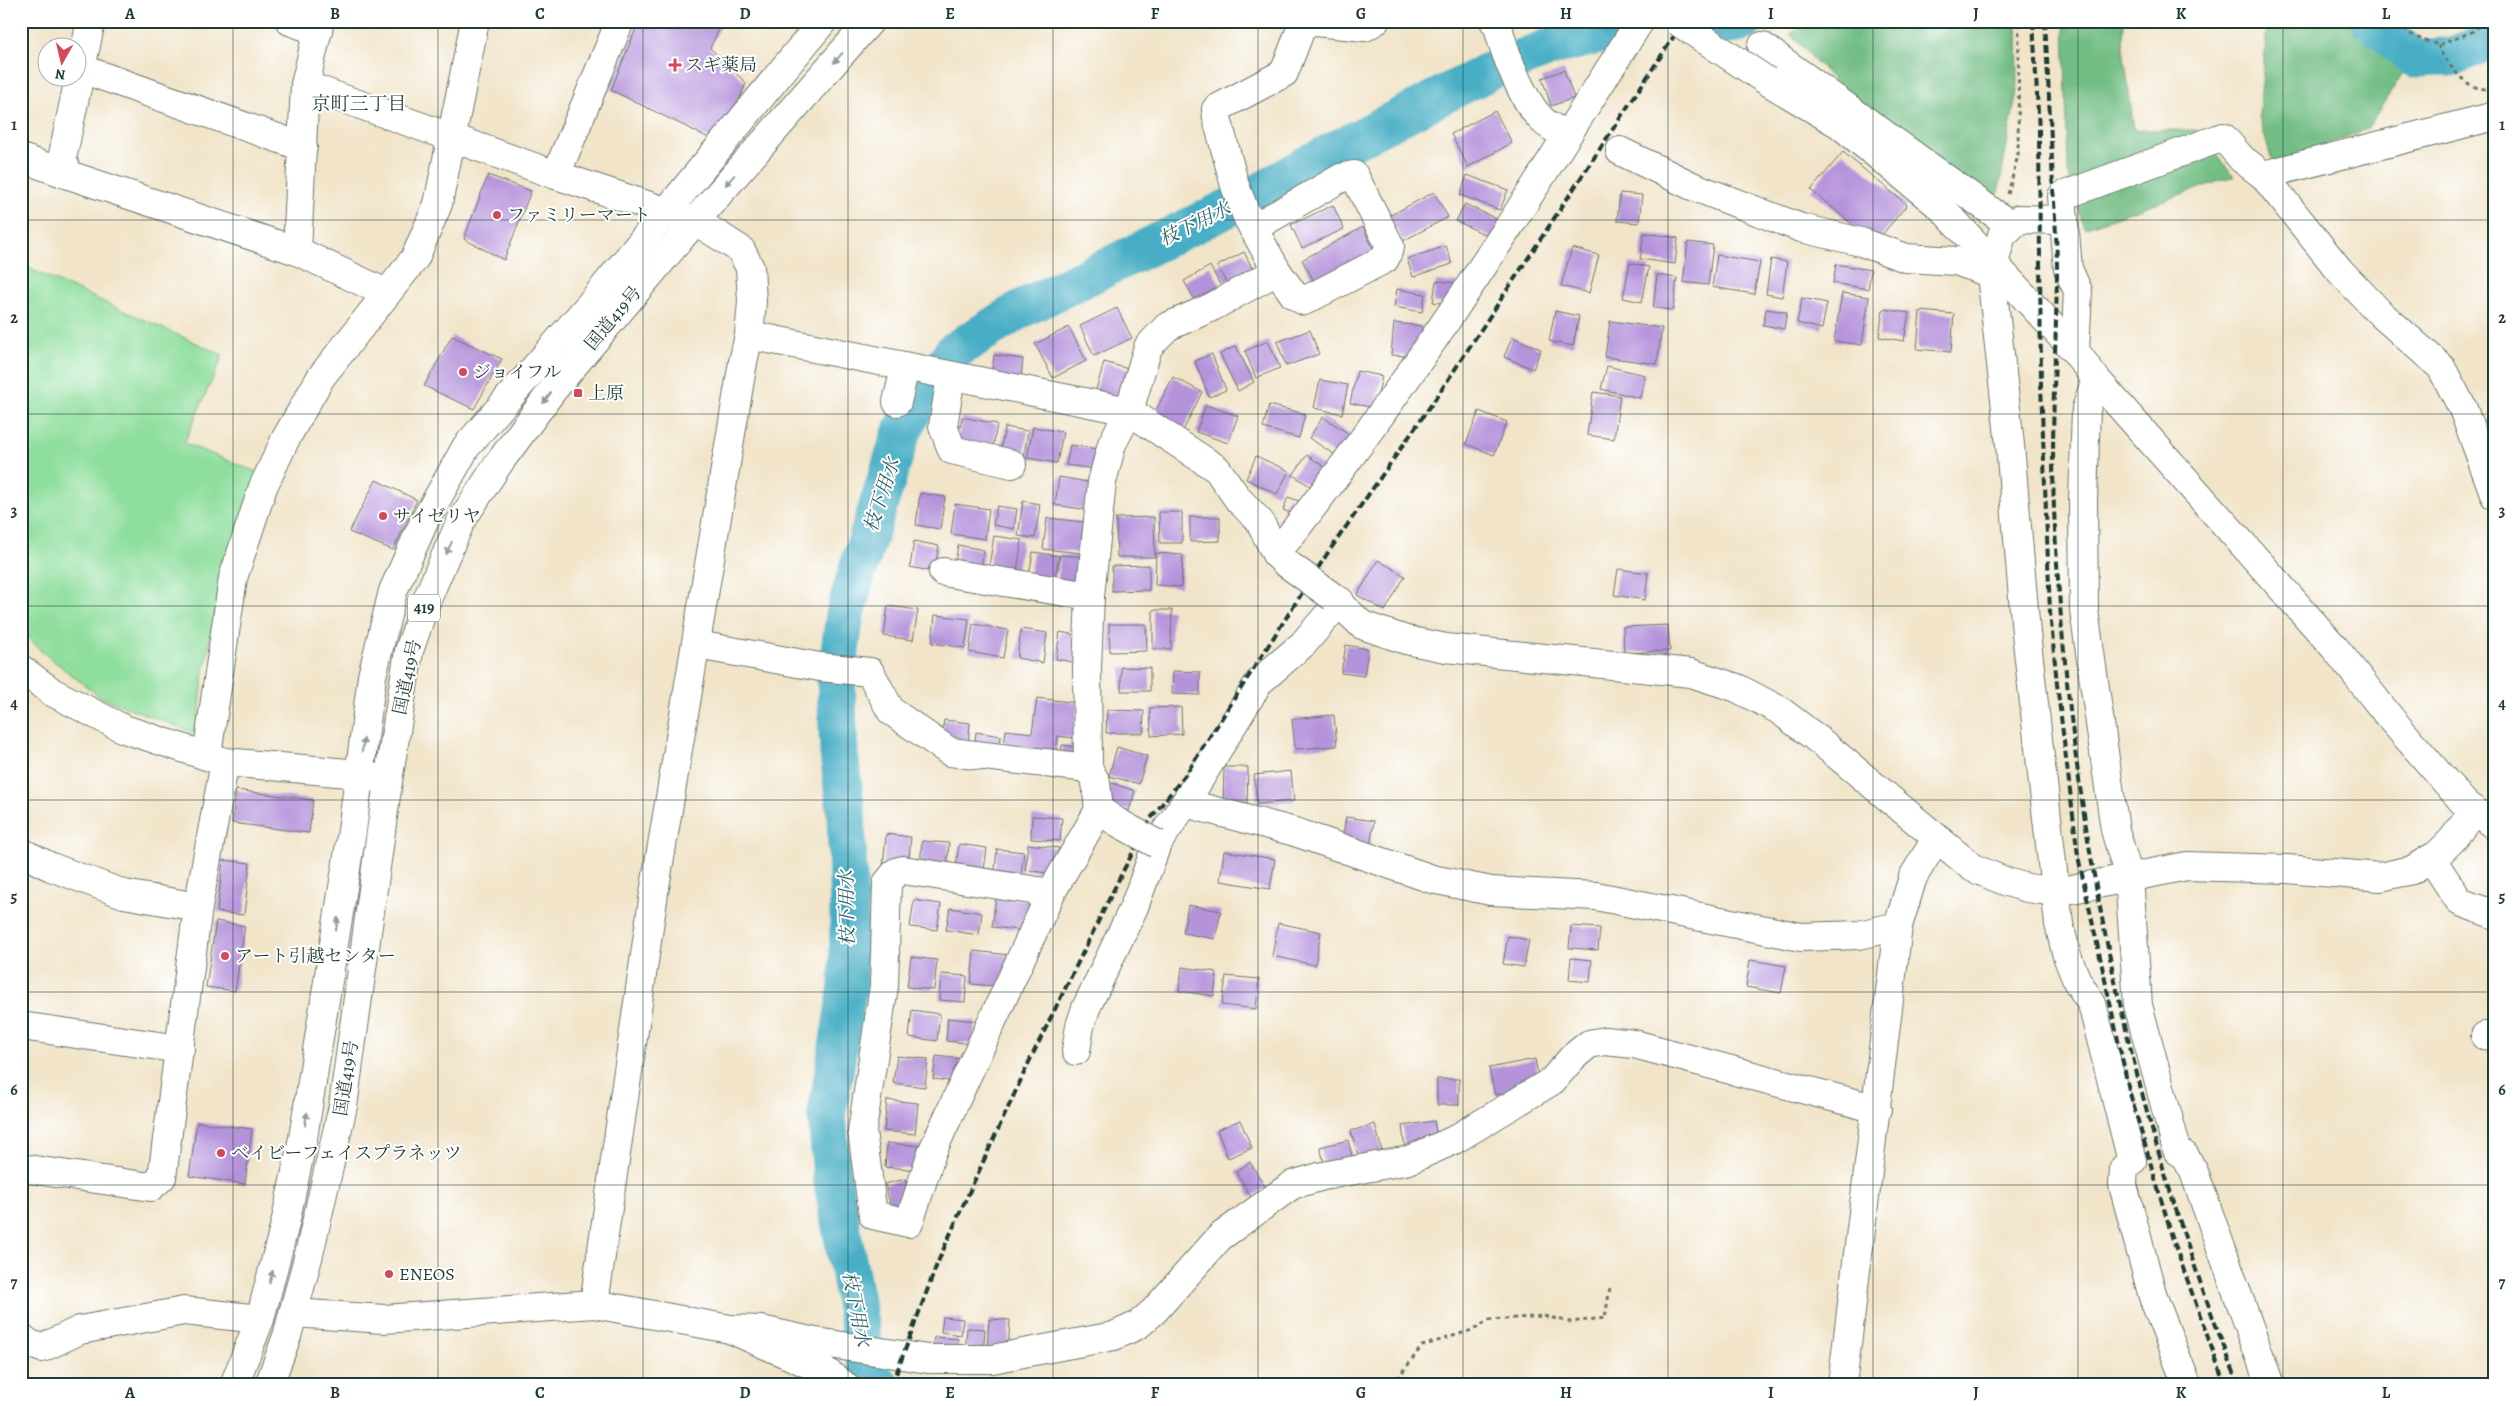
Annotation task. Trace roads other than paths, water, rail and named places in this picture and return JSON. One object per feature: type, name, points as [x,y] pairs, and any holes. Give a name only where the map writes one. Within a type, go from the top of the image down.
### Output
[{"type":"main road","points":[[88,38],[91,21]]},
{"type":"main road","points":[[290,21],[319,26],[305,85],[297,251]]},
{"type":"main road","points":[[21,1168],[151,1187],[162,1177],[216,759],[233,578],[263,487],[286,438],[321,377],[415,258],[438,204],[475,21]]},
{"type":"main road","points":[[556,175],[620,21]]},
{"type":"main road","name":"国道419号","points":[[234,1385],[255,1330],[286,1224],[303,1138],[359,774],[372,676],[393,591],[424,522],[466,447],[592,302],[664,212],[823,21]]},
{"type":"main road","name":"国道419号","points":[[269,1385],[290,1324],[321,1209],[343,1106],[388,781],[409,652],[425,604],[461,520],[499,463],[552,391],[695,221],[870,21]]},
{"type":"main road","points":[[1251,223],[1341,178],[1354,175],[1390,246],[1384,259],[1304,301],[1294,295],[1277,271],[1251,223],[1235,186],[1216,109],[1284,73],[1304,21],[1365,27],[1375,21]]},
{"type":"main road","points":[[1494,21],[1497,24],[1516,79],[1530,103],[1549,126],[1568,134]]},
{"type":"main road","points":[[1281,559],[1313,508],[1437,337],[1640,21]]},
{"type":"main road","points":[[749,335],[1129,411],[1217,469],[1238,499],[1260,522],[1281,559],[1337,599],[1362,625],[1406,640],[1446,648],[1691,673],[1737,688],[1778,710],[1820,741],[1973,868],[2007,882],[2057,892],[2187,866],[2288,869],[2380,877],[2412,870],[2431,858],[2432,860],[2452,840],[2485,818],[2464,804],[2391,719],[2335,648],[2096,379],[2075,351],[1993,269],[1941,207],[1839,124],[1767,81],[1677,21]]},
{"type":"main road","points":[[1762,46],[2004,225]]},
{"type":"main road","points":[[88,71],[303,146]]},
{"type":"main road","points":[[305,85],[453,136],[556,175],[695,221],[741,250],[750,268],[752,302],[749,335],[654,893],[594,1304]]},
{"type":"main road","points":[[70,175],[62,159],[78,88]]},
{"type":"main road","points":[[2263,175],[2495,116]]},
{"type":"main road","points":[[2075,351],[2078,291],[2068,269],[2062,196],[2223,137],[2242,159],[2263,175],[2340,271],[2381,314],[2441,367],[2463,409],[2495,496]]},
{"type":"main road","points":[[1620,151],[1692,186],[1801,228],[1861,242],[1906,258],[1956,261],[1993,269]]},
{"type":"main road","points":[[21,158],[297,251],[386,293]]},
{"type":"main road","points":[[2004,225],[2019,219],[2064,220]]},
{"type":"main road","points":[[2004,225],[1993,269],[2026,633],[2057,892],[2059,924],[2067,956],[2077,981],[2092,1004],[2132,1161],[2124,1168],[2123,1185],[2153,1297],[2188,1385]]},
{"type":"main road","points":[[1157,844],[1108,816],[1096,782],[1088,768],[1087,668],[1090,596],[1102,482],[1112,444],[1129,411],[1148,347],[1167,327],[1212,307],[1277,271]]},
{"type":"main road","points":[[897,402],[908,368]]},
{"type":"main road","points":[[951,376],[943,426],[952,450],[1012,464]]},
{"type":"main road","points":[[2096,379],[2086,409],[2083,501],[2084,610],[2115,830],[2129,877],[2138,1005],[2158,1088],[2177,1150],[2185,1156],[2194,1172],[2263,1370],[2270,1385]]},
{"type":"main road","points":[[943,572],[1090,596]]},
{"type":"main road","points":[[1076,1051],[1080,1026],[1086,1008],[1134,907],[1157,844],[1185,803],[1259,682],[1304,644],[1337,599]]},
{"type":"main road","points":[[697,645],[820,667],[870,672],[891,711],[950,752],[1088,768]]},
{"type":"main road","points":[[21,669],[52,692],[124,730],[216,759],[359,774],[388,781]]},
{"type":"main road","points":[[1185,803],[1295,832],[1432,879],[1491,891],[1596,896],[1801,937],[1859,935],[1898,926]]},
{"type":"main road","points":[[1051,894],[903,870],[896,872],[887,883],[884,986],[862,1131],[873,1215],[909,1223],[932,1152],[1051,894],[1108,816]]},
{"type":"main road","points":[[1842,1385],[1898,926],[1913,877],[1936,839]]},
{"type":"main road","points":[[21,852],[51,867],[124,894],[198,908]]},
{"type":"main road","points":[[2432,860],[2460,902],[2495,915]]},
{"type":"main road","points":[[21,1026],[180,1049]]},
{"type":"main road","points":[[290,1324],[594,1304],[730,1329],[761,1330],[810,1341],[928,1359],[992,1359],[1114,1336],[1138,1325],[1154,1311],[1220,1238],[1292,1185],[1323,1176],[1409,1160],[1454,1140],[1552,1081],[1573,1057],[1589,1044],[1605,1041],[1634,1044],[1877,1109]]},
{"type":"main road","points":[[24,1343],[42,1348],[80,1330],[184,1311],[255,1330]]},
{"type":"main road","points":[[730,1329],[828,1372],[844,1385]]},
{"type":"waterway","name":"枝下用水","points":[[1728,25],[1745,21]]},
{"type":"waterway","name":"枝下用水","points":[[2371,21],[2414,58],[2451,57],[2495,38]]},
{"type":"waterway","name":"枝下用水","points":[[880,1385],[868,1372],[832,1178],[827,1114],[848,986],[849,916],[846,812],[839,753],[836,679],[845,614],[858,569],[901,434],[919,399],[954,351],[1021,309],[1259,193],[1310,163],[1490,71],[1556,45],[1621,30]]},
{"type":"railway","points":[[892,1385],[937,1264],[960,1212],[1030,1060],[1151,818],[1186,774],[1327,554],[1436,398],[1684,21]]},
{"type":"railway","points":[[2033,21],[2039,131],[2041,385],[2050,612],[2078,856],[2129,1090],[2173,1240],[2225,1385]]},
{"type":"railway","points":[[2045,21],[2057,262],[2053,420],[2054,509],[2061,622],[2073,734],[2089,845],[2109,955],[2134,1064],[2164,1172],[2199,1279],[2239,1385]]},
{"type":"place","name":"スギ薬局","points":[[675,65]]},
{"type":"place","name":"ファミリーマート","points":[[497,215]]},
{"type":"place","name":"ジョイフル","points":[[463,372]]},
{"type":"place","name":"上原","points":[[578,393]]},
{"type":"place","name":"サイゼリヤ","points":[[383,516]]},
{"type":"place","name":"アート引越センター","points":[[225,956]]},
{"type":"place","name":"ベイビーフェイスプラネッツ","points":[[221,1153]]},
{"type":"place","name":"ENEOS","points":[[389,1274]]},
{"type":"district","name":"京町三丁目","points":[[359,104]]}]
